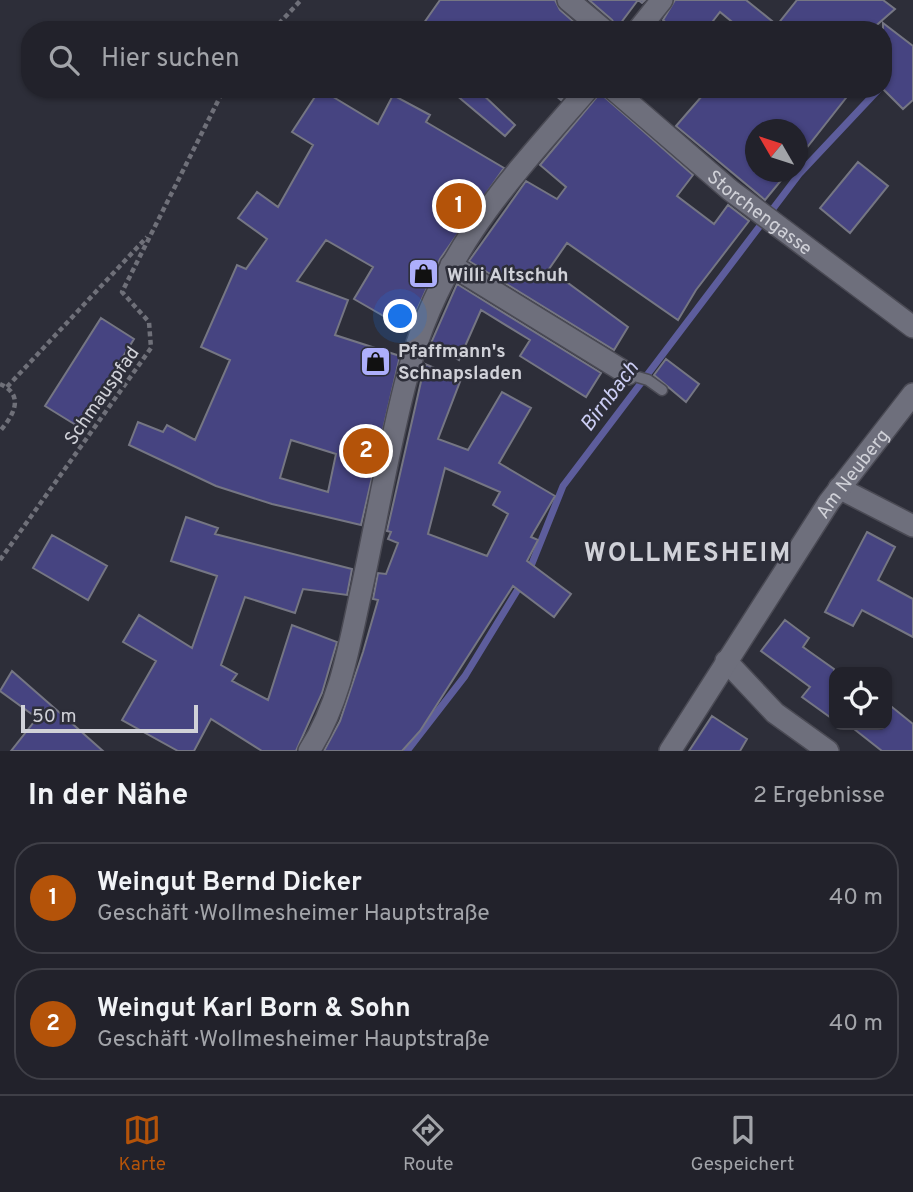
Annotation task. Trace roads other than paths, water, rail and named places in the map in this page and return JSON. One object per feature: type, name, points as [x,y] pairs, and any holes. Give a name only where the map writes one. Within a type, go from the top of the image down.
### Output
[{"type":"street","points":[[568,0],[593,21]]},
{"type":"street","points":[[645,21],[662,0]]},
{"type":"street","points":[[309,751],[327,716],[344,669],[408,372],[451,265],[492,200],[580,98]]},
{"type":"street","name":"Storchengasse","points":[[624,98],[756,210],[913,327]]},
{"type":"street","points":[[451,265],[638,377]]},
{"type":"street","name":"Am Neuberg","points":[[670,751],[839,488],[913,394]]},
{"type":"street","points":[[839,488],[913,526]]},
{"type":"street","points":[[726,660],[775,713],[828,751]]},
{"type":"lane","points":[[638,377],[662,390]]},
{"type":"waterway","name":"Birnbach","points":[[529,571],[563,486],[800,173],[871,98]]},
{"type":"waterway","name":"Birnbach","points":[[407,751],[465,676],[523,581]]},
{"type":"place","name":"Weingut Bernd Dicker","points":[[459,206]]},
{"type":"place","name":"Willi Altschuh","points":[[424,274]]},
{"type":"place","name":"Pfaffmann's Schnapsladen","points":[[375,361]]},
{"type":"place","name":"Weingut Karl Born & Sohn","points":[[366,451]]},
{"type":"district","name":"WOLLMESHEIM","points":[[688,552]]}]
